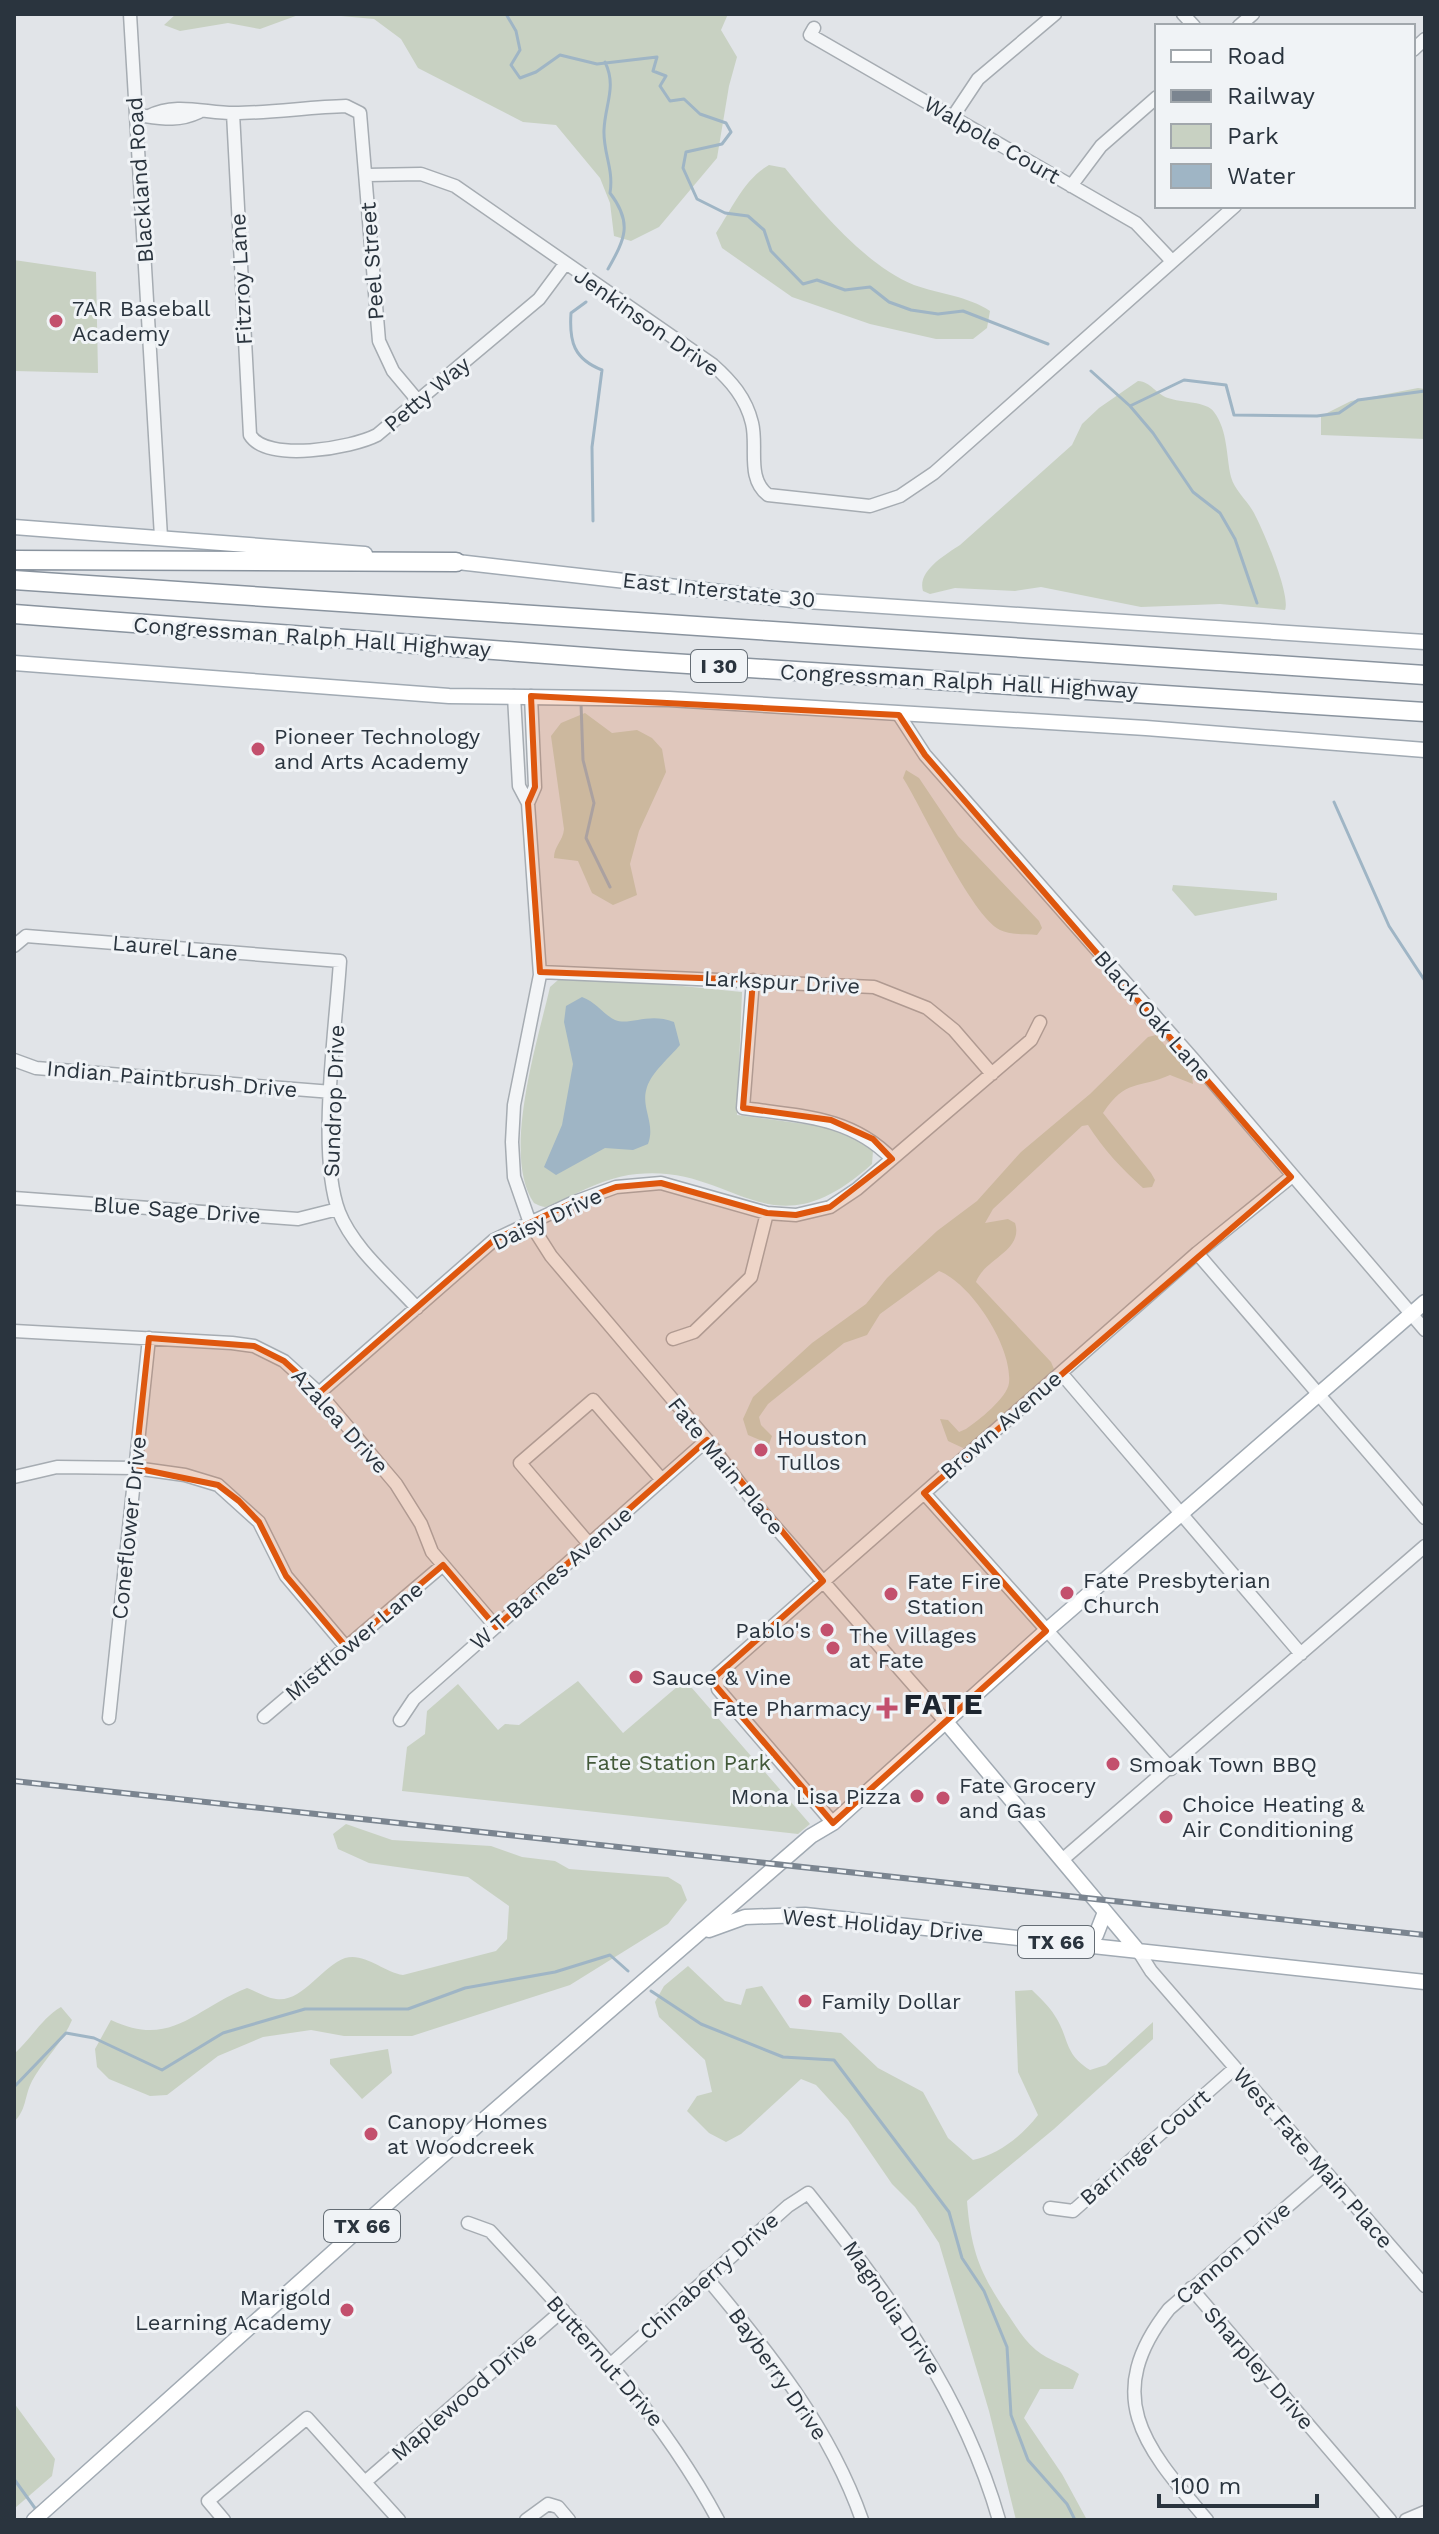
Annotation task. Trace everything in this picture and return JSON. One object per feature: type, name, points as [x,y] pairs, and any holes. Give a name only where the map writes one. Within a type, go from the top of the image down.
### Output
[{"type":"highway","points":[[14,560],[456,562]]},
{"type":"highway","name":"Congressman Ralph Hall Highway","points":[[14,580],[1425,675]]},
{"type":"highway","name":"Congressman Ralph Hall Highway","points":[[14,614],[626,660],[1425,712]]},
{"type":"main road","name":"East Interstate 30","points":[[14,527],[456,562],[792,600],[1425,642]]},
{"type":"main road","points":[[14,663],[434,695],[669,699],[1146,728],[1425,750]]},
{"type":"main road","points":[[681,1947],[811,1836],[833,1823],[1046,1631],[1425,1302]]},
{"type":"main road","name":"Fate Main Place","points":[[946,1722],[1139,1952]]},
{"type":"main road","points":[[1080,1945],[1096,1935],[1105,1912]]},
{"type":"main road","name":"West Holiday Drive","points":[[681,1947],[729,1920],[776,1915],[1425,1982]]},
{"type":"main road","name":"TX 66","points":[[34,2520],[397,2195],[681,1947]]},
{"type":"street","name":"Blackland Road","points":[[130,14],[142,116],[161,537]]},
{"type":"street","points":[[952,118],[978,79],[1055,14]]},
{"type":"street","name":"Walpole Court","points":[[814,28],[810,35],[1136,223],[1172,261]]},
{"type":"street","points":[[1071,186],[1101,146],[1155,99]]},
{"type":"street","name":"Peel Street","points":[[233,113],[336,106],[356,109],[363,122],[379,341],[393,371],[419,402]]},
{"type":"street","points":[[142,116],[161,109],[185,108],[199,112],[233,113]]},
{"type":"street","name":"Fitzroy Lane","points":[[233,113],[250,435],[256,443]]},
{"type":"street","name":"Jenkinson Drive","points":[[367,175],[421,174],[455,186],[728,378],[752,421],[757,482],[768,495],[870,506],[900,496],[934,473],[1233,208]]},
{"type":"street","name":"Petty Way","points":[[256,443],[283,449],[352,445],[377,435],[539,299],[565,264]]},
{"type":"street","name":"Fate Main Place","points":[[514,696],[519,786],[528,803],[540,972],[514,1105],[512,1142],[514,1177],[530,1223],[551,1256],[707,1440],[757,1506],[946,1722]]},
{"type":"street","name":"Fate Main Place","points":[[528,803],[535,787],[531,696]]},
{"type":"street","name":"Black Oak Lane","points":[[899,715],[925,755],[1194,1060],[1425,1330]]},
{"type":"street","name":"Laurel Lane","points":[[14,946],[26,936],[340,961]]},
{"type":"street","name":"Sundrop Drive","points":[[340,961],[328,1175],[338,1209],[358,1243],[417,1308]]},
{"type":"street","name":"Larkspur Drive","points":[[540,972],[850,984],[900,995],[927,1008],[954,1030],[992,1074]]},
{"type":"street","points":[[753,980],[743,1108],[831,1120],[873,1139],[892,1159]]},
{"type":"street","name":"Daisy Drive","points":[[319,1393],[494,1240],[616,1187],[661,1183],[767,1213],[796,1215],[830,1207],[892,1159],[1031,1040],[1040,1022]]},
{"type":"street","name":"Indian Paintbrush Drive","points":[[14,1060],[36,1068],[332,1092]]},
{"type":"street","name":"Brown Avenue","points":[[833,1823],[718,1689],[716,1676],[1197,1253],[1291,1177]]},
{"type":"street","name":"Blue Sage Drive","points":[[14,1198],[298,1219],[338,1209]]},
{"type":"street","points":[[673,1339],[694,1332],[751,1277],[767,1213]]},
{"type":"street","points":[[1197,1253],[1425,1518]]},
{"type":"street","name":"Azalea Drive","points":[[14,1331],[254,1346],[284,1361],[319,1393],[396,1484],[421,1524],[432,1552],[496,1627]]},
{"type":"street","name":"Coneflower Drive","points":[[109,1718],[149,1338]]},
{"type":"street","points":[[1061,1373],[1301,1654]]},
{"type":"street","points":[[590,1545],[520,1463],[593,1400],[662,1480]]},
{"type":"street","name":"W T Barnes Avenue","points":[[400,1720],[414,1699],[707,1440]]},
{"type":"street","points":[[14,1477],[57,1467],[135,1468],[207,1482],[239,1501],[259,1522],[286,1576],[346,1647]]},
{"type":"street","points":[[924,1493],[1171,1769]]},
{"type":"street","points":[[1062,1860],[1171,1769],[1425,1546]]},
{"type":"street","name":"Mistflower Lane","points":[[264,1717],[443,1565]]},
{"type":"street","name":"Fate Main Place","points":[[1139,1952],[1202,2030]]},
{"type":"street","name":"West Fate Main Place","points":[[1202,2030],[1425,2286]]},
{"type":"street","name":"Barringer Court","points":[[1050,2208],[1073,2211],[1235,2068]]},
{"type":"street","name":"Cannon Drive","points":[[1207,2520],[1157,2462],[1145,2440],[1136,2410],[1135,2385],[1151,2331],[1191,2288],[1326,2173]]},
{"type":"street","name":"Chinaberry Drive","points":[[611,2364],[706,2277],[788,2206],[808,2193]]},
{"type":"street","name":"Magnolia Drive","points":[[808,2193],[878,2280],[929,2357],[977,2458],[999,2520]]},
{"type":"street","name":"Butternut Drive","points":[[468,2223],[490,2231],[611,2364],[666,2431],[718,2520]]},
{"type":"street","name":"Bayberry Drive","points":[[706,2277],[748,2328],[814,2419],[839,2464],[862,2520]]},
{"type":"street","name":"Sharpley Drive","points":[[1191,2288],[1390,2520]]},
{"type":"street","name":"Maplewood Drive","points":[[365,2482],[563,2310]]},
{"type":"street","points":[[224,2520],[208,2501],[307,2418],[399,2520]]},
{"type":"street","points":[[526,2520],[548,2504],[558,2507],[569,2520]]},
{"type":"street","points":[[1406,2520],[1425,2512]]},
{"type":"highlighted area","points":[[531,696],[899,715],[925,755],[1291,1177],[924,1493],[1046,1631],[833,1823],[715,1685],[716,1676],[823,1581],[707,1440],[496,1627],[443,1565],[346,1647],[286,1576],[259,1522],[239,1501],[218,1485],[135,1468],[149,1338],[254,1346],[284,1361],[319,1393],[494,1240],[572,1203],[616,1187],[661,1183],[767,1213],[796,1215],[830,1207],[857,1189],[892,1159],[873,1139],[831,1120],[743,1108],[753,980],[540,972],[528,803],[535,787]]},
{"type":"green space","points":[[176,14],[301,14],[260,29],[228,23],[180,31],[164,25]]},
{"type":"green space","points":[[319,14],[728,14],[721,30],[737,57],[717,158],[659,227],[631,241],[614,236],[610,203],[600,178],[556,125],[523,122],[418,68],[401,39],[374,19]]},
{"type":"green space","points":[[769,165],[785,168],[844,234],[896,276],[990,311],[987,328],[973,339],[936,339],[870,324],[792,297],[722,248],[716,233],[745,187]]},
{"type":"green space","name":"7AR Baseball Academy","points":[[14,260],[96,272],[98,373],[14,371]]},
{"type":"green space","points":[[1138,381],[1168,398],[1211,408],[1219,419],[1233,482],[1254,513],[1275,562],[1284,591],[1285,610],[1220,604],[1141,607],[1041,587],[1015,591],[955,588],[930,594],[923,591],[924,577],[934,564],[960,545],[1072,445],[1082,424],[1099,408]]},
{"type":"green space","points":[[1425,389],[1425,439],[1321,435],[1321,416],[1351,401]]},
{"type":"green space","points":[[585,713],[612,733],[637,730],[652,738],[662,749],[666,772],[639,831],[630,864],[637,895],[613,905],[592,893],[578,861],[554,858],[564,829],[551,736],[561,723]]},
{"type":"green space","points":[[906,770],[919,778],[958,836],[1039,921],[1042,928],[1037,935],[1000,930],[975,904],[903,778]]},
{"type":"green space","points":[[1173,885],[1277,893],[1277,900],[1195,916],[1172,890]]},
{"type":"green space","points":[[612,979],[742,992],[737,1115],[827,1127],[862,1142],[873,1151],[872,1164],[836,1191],[806,1203],[778,1205],[753,1200],[701,1181],[671,1175],[637,1174],[604,1182],[548,1207],[534,1203],[525,1182],[521,1128],[531,1066],[550,987],[558,980]]},
{"type":"green space","points":[[1156,1035],[1192,1076],[1193,1084],[1170,1075],[1134,1086],[1119,1094],[1103,1113],[1151,1173],[1155,1180],[1152,1187],[1143,1188],[1113,1158],[1088,1125],[1082,1126],[993,1209],[985,1223],[1008,1219],[1015,1223],[1016,1233],[1009,1248],[980,1274],[976,1282],[1051,1362],[1054,1369],[1043,1381],[970,1444],[963,1448],[948,1441],[940,1419],[948,1420],[959,1432],[966,1429],[991,1409],[1009,1383],[1004,1353],[988,1319],[964,1289],[939,1271],[880,1314],[867,1335],[844,1343],[768,1404],[759,1417],[761,1425],[772,1436],[769,1444],[748,1435],[743,1419],[753,1397],[812,1343],[866,1304],[887,1278],[937,1231],[977,1201],[1021,1152],[1090,1094],[1148,1037]]},
{"type":"green space","name":"Fate Station Park","points":[[685,1680],[810,1824],[798,1834],[402,1791],[407,1747],[425,1734],[427,1711],[458,1684],[498,1730],[505,1724],[519,1725],[578,1681],[623,1733]]},
{"type":"green space","points":[[346,1824],[392,1840],[491,1846],[522,1857],[555,1861],[569,1869],[668,1877],[681,1885],[687,1900],[668,1924],[570,1985],[412,2036],[344,2036],[311,2030],[263,2037],[218,2056],[167,2095],[150,2096],[109,2079],[97,2067],[95,2049],[111,2020],[132,2028],[167,2028],[247,1988],[265,1996],[285,1999],[303,1990],[345,1958],[367,1960],[403,1975],[496,1951],[507,1939],[509,1906],[468,1877],[369,1863],[338,1849],[333,1834]]},
{"type":"green space","points":[[688,1966],[725,2001],[741,2005],[746,1989],[762,1986],[790,2028],[841,2033],[878,2068],[923,2092],[948,2138],[973,2160],[992,2154],[1009,2143],[1038,2115],[1018,2072],[1015,1991],[1032,1990],[1044,2002],[1060,2024],[1075,2058],[1090,2070],[1106,2065],[1153,2022],[1153,2039],[1054,2129],[967,2201],[974,2248],[999,2301],[1032,2346],[1079,2374],[1073,2389],[1040,2389],[1024,2418],[1062,2474],[1087,2520],[1016,2520],[989,2411],[939,2243],[915,2207],[892,2184],[848,2120],[816,2085],[801,2079],[741,2134],[726,2142],[709,2133],[687,2111],[697,2096],[712,2092],[705,2060],[659,2017],[655,2002],[664,1986]]},
{"type":"green space","points":[[61,2007],[72,2020],[32,2081],[23,2108],[14,2122],[14,2054]]},
{"type":"green space","points":[[388,2049],[392,2073],[362,2099],[330,2064],[330,2059]]},
{"type":"green space","points":[[14,2403],[55,2459],[52,2476],[15,2508]]},
{"type":"water","points":[[582,997],[615,1020],[656,1018],[674,1022],[680,1045],[657,1070],[647,1087],[648,1144],[633,1150],[605,1148],[556,1175],[544,1167],[562,1125],[573,1064],[564,1022],[566,1006]]},
{"type":"waterway","points":[[506,14],[516,31],[520,50],[511,65],[520,78],[536,72],[560,55],[597,64],[657,57],[653,71],[666,76],[660,86],[670,101],[684,99],[700,114],[726,123],[731,132],[722,144],[686,152],[683,168],[697,199],[725,213],[748,216],[764,230],[771,251],[803,284],[817,280],[845,290],[870,287],[889,302],[911,310],[938,314],[963,311],[1048,344]]},
{"type":"waterway","points":[[605,62],[610,80],[604,130],[611,176],[610,193],[624,222],[619,249],[608,269]]},
{"type":"waterway","points":[[586,302],[571,313],[571,323],[573,341],[579,355],[602,370],[592,447],[593,521]]},
{"type":"waterway","points":[[1091,371],[1130,406],[1184,380],[1226,385],[1234,415],[1317,416],[1339,413],[1358,400],[1425,391]]},
{"type":"waterway","points":[[1130,406],[1153,433],[1193,492],[1220,513],[1235,539],[1257,603]]},
{"type":"waterway","points":[[581,703],[583,760],[594,803],[586,838],[610,887]]},
{"type":"waterway","points":[[1334,802],[1389,926],[1425,981]]},
{"type":"waterway","points":[[14,2087],[66,2033],[94,2038],[162,2070],[223,2033],[305,2009],[408,2009],[465,1988],[555,1972],[610,1955],[628,1971]]},
{"type":"waterway","points":[[651,1991],[701,2024],[783,2057],[834,2060],[949,2212],[962,2258],[984,2291],[1007,2347],[1011,2415],[1028,2460],[1067,2504],[1075,2520]]},
{"type":"waterway","points":[[14,2479],[37,2511]]},
{"type":"railway","points":[[14,1781],[1425,1935]]},
{"type":"place","name":"7AR Baseball Academy","points":[[56,321]]},
{"type":"place","name":"Pioneer Technology and Arts Academy","points":[[258,749]]},
{"type":"place","name":"Houston Tullos","points":[[761,1450]]},
{"type":"place","name":"Fate Presbyterian Church","points":[[1067,1593]]},
{"type":"place","name":"Fate Fire Station","points":[[891,1594]]},
{"type":"place","name":"Pablo's","points":[[827,1630]]},
{"type":"place","name":"The Villages at Fate","points":[[833,1648]]},
{"type":"place","name":"Sauce & Vine","points":[[636,1677]]},
{"type":"place","name":"Fate Pharmacy","points":[[887,1708]]},
{"type":"place","name":"Smoak Town BBQ","points":[[1113,1764]]},
{"type":"place","name":"Mona Lisa Pizza","points":[[917,1796]]},
{"type":"place","name":"Fate Grocery and Gas","points":[[943,1798]]},
{"type":"place","name":"Choice Heating & Air Conditioning","points":[[1166,1817]]},
{"type":"place","name":"Family Dollar","points":[[805,2001]]},
{"type":"place","name":"Canopy Homes at Woodcreek","points":[[371,2134]]},
{"type":"place","name":"Marigold Learning Academy","points":[[347,2310]]},
{"type":"district","name":"FATE","points":[[944,1703]]}]
